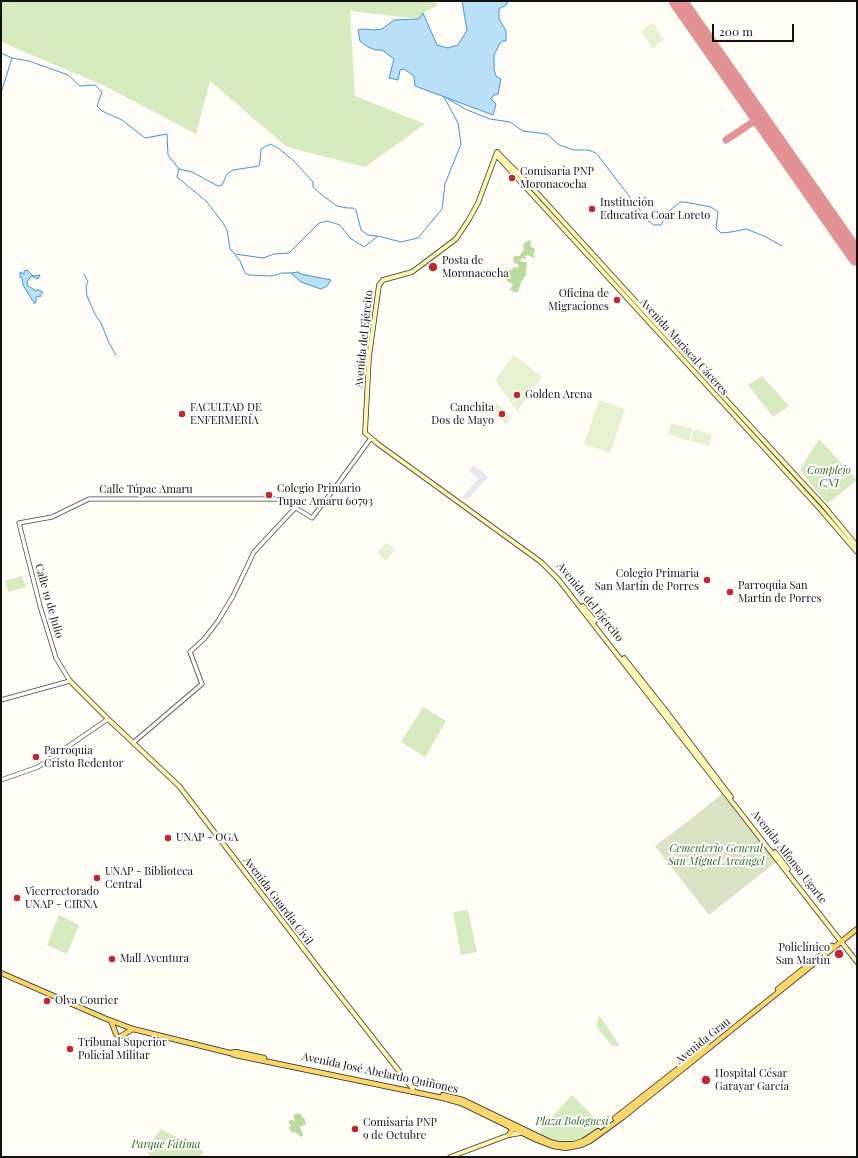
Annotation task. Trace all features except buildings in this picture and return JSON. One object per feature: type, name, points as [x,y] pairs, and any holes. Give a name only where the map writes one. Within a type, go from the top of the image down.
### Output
[{"type":"main road","name":"Avenida del Ejército","points":[[497,153],[478,203],[456,239],[412,272],[383,280],[379,285],[369,357],[365,433],[545,562],[556,572],[666,711],[722,786]]},
{"type":"main road","name":"Avenida Mariscal Cáceres","points":[[497,153],[529,184],[819,501],[855,543],[857,552]]},
{"type":"main road","name":"Avenida Guardia Civil","points":[[70,680],[108,719],[179,786],[413,1090]]},
{"type":"main road","name":"Avenida Alfonso Ugarte","points":[[722,786],[838,933],[841,940],[857,962]]},
{"type":"main road","name":"Avenida Grau","points":[[553,1146],[574,1147],[590,1141],[647,1098],[857,926]]},
{"type":"main road","name":"Avenida Grau","points":[[608,1124],[841,940],[857,929]]},
{"type":"main road","name":"Avenida José Abelardo Quiñones","points":[[1,974],[133,1029],[230,1053],[236,1052],[463,1100],[550,1142],[558,1144],[574,1144],[583,1141],[608,1124]]},
{"type":"main road","points":[[111,1021],[116,1034]]},
{"type":"main road","points":[[121,1036],[133,1029]]},
{"type":"main road","name":"Avenida José Abelardo Quiñones","points":[[413,1090],[461,1103],[510,1126],[521,1133],[553,1146]]},
{"type":"main road","points":[[509,1135],[512,1130],[510,1126]]},
{"type":"main road","points":[[450,1157],[509,1135],[521,1133]]},
{"type":"street","name":"Calle Túpac Amaru","points":[[19,523],[52,517],[89,499],[276,499],[296,507],[312,518],[371,438]]},
{"type":"street","points":[[134,742],[202,684],[190,652],[204,639],[218,621],[233,596],[254,552],[296,507]]},
{"type":"street","name":"Calle 19 de Julio","points":[[19,523],[40,606],[56,658],[70,680]]},
{"type":"street","points":[[1,700],[70,680]]},
{"type":"street","points":[[1,780],[38,767],[108,719]]},
{"type":"shaded area","points":[[474,465],[488,477],[467,500],[462,497],[478,479],[469,471]]},
{"type":"green space","points":[[1,1],[435,1],[438,5],[423,13],[419,19],[350,11],[355,96],[425,124],[365,167],[287,147],[210,81],[196,134],[105,86],[1,42]]},
{"type":"green space","points":[[653,23],[664,40],[652,48],[641,31]]},
{"type":"green space","points":[[529,240],[531,241],[530,246],[534,248],[535,251],[533,255],[535,257],[534,258],[528,255],[525,256],[526,260],[523,258],[521,259],[521,262],[527,262],[526,275],[521,282],[518,292],[514,292],[510,290],[513,284],[507,281],[506,277],[509,269],[512,270],[513,267],[517,268],[519,265],[513,262],[514,256],[520,256],[522,251],[524,251],[523,244]]},
{"type":"green space","name":"Golden Arena","points":[[514,355],[542,377],[517,411],[495,380]]},
{"type":"green space","points":[[762,376],[789,406],[773,417],[748,385]]},
{"type":"green space","points":[[599,400],[625,409],[610,453],[584,444]]},
{"type":"green space","name":"Canchita Dos de Mayo","points":[[497,404],[512,416],[506,424],[491,412]]},
{"type":"green space","points":[[671,423],[693,429],[689,441],[668,434]]},
{"type":"green space","points":[[694,429],[712,435],[709,446],[691,441]]},
{"type":"green space","name":"Complejo CNI","points":[[819,439],[857,480],[827,504],[800,470]]},
{"type":"green space","points":[[387,543],[395,550],[385,561],[377,552]]},
{"type":"green space","points":[[22,576],[26,587],[8,592],[5,581]]},
{"type":"green space","points":[[423,707],[446,721],[425,757],[401,742]]},
{"type":"green space","name":"Cementerio General San Miguel Arcángel","points":[[722,794],[776,862],[709,915],[655,846]]},
{"type":"green space","points":[[468,910],[477,952],[461,955],[453,912]]},
{"type":"green space","points":[[59,915],[79,925],[67,954],[47,945]]},
{"type":"green space","points":[[599,1015],[620,1046],[612,1046],[596,1026]]},
{"type":"green space","name":"Plaza Bolognesi","points":[[572,1095],[601,1124],[600,1126],[583,1138],[574,1141],[561,1141],[540,1136],[542,1128]]},
{"type":"green space","points":[[299,1113],[305,1120],[306,1124],[300,1127],[303,1135],[301,1137],[295,1132],[292,1133],[289,1128],[291,1125],[288,1122],[291,1120],[295,1121],[293,1115]]},
{"type":"green space","name":"Parque Fátima","points":[[161,1129],[203,1151],[203,1154],[197,1157],[150,1157],[146,1147]]},
{"type":"water","points":[[462,1],[508,1],[506,5],[499,9],[499,19],[506,31],[506,41],[502,41],[500,43],[494,55],[494,69],[496,76],[501,79],[498,94],[494,95],[491,99],[496,104],[493,115],[415,86],[414,76],[404,69],[400,70],[398,80],[389,78],[394,59],[382,50],[376,50],[368,47],[360,41],[358,30],[382,29],[394,20],[419,19],[423,13],[437,45],[448,48],[458,45],[467,30]]},
{"type":"water","points":[[27,270],[33,276],[40,275],[38,279],[31,276],[27,282],[28,286],[36,291],[38,289],[39,291],[43,292],[41,296],[36,297],[36,302],[34,304],[23,285],[22,278],[20,277],[20,272],[24,274],[24,271]]},
{"type":"water","points":[[298,272],[301,274],[331,280],[327,286],[321,289],[301,282],[291,273]]},
{"type":"waterway","points":[[1,53],[12,58],[29,61],[68,75],[80,86],[95,85],[102,92],[97,106],[102,111],[122,120],[145,138],[167,134],[168,155],[179,169],[177,177],[206,201],[223,223],[227,230],[230,249],[235,254],[263,258],[274,254],[289,253],[319,223],[327,221],[340,225],[350,238],[364,247],[378,236],[401,242],[418,238],[442,209],[445,184],[461,144],[458,123],[444,97]]},
{"type":"waterway","points":[[1,93],[12,58]]},
{"type":"waterway","points":[[445,97],[465,109],[490,119],[510,122],[523,131],[547,134],[559,145],[574,150],[588,150],[596,153],[640,210],[642,217],[654,225],[661,225],[668,212],[680,202],[685,202],[711,207],[718,212],[716,228],[721,233],[746,229],[764,236],[782,246]]},
{"type":"waterway","points":[[179,169],[192,172],[218,186],[222,185],[227,174],[233,170],[259,166],[261,149],[270,144],[278,148],[294,161],[313,182],[313,187],[322,195],[337,206],[353,208],[356,210],[361,230],[368,235],[377,236]]},
{"type":"waterway","points":[[235,255],[240,261],[245,273],[249,275],[272,276],[282,273],[291,273]]},
{"type":"waterway","points":[[84,274],[88,282],[86,286],[87,296],[116,355]]},
{"type":"taxiway","points":[[726,140],[759,118]]},
{"type":"runway","points":[[678,1],[857,257]]},
{"type":"place","name":"Comisaría PNP Moronacocha","points":[[512,178]]},
{"type":"place","name":"Institución Educativa Coar Loreto","points":[[592,209]]},
{"type":"place","name":"Posta de Moronacocha","points":[[433,267]]},
{"type":"place","name":"Oficina de Migraciones","points":[[617,300]]},
{"type":"place","name":"Golden Arena","points":[[517,395]]},
{"type":"place","name":"FACULTAD DE ENFERMERÍA","points":[[182,414]]},
{"type":"place","name":"Canchita Dos de Mayo","points":[[502,414]]},
{"type":"place","name":"Colegio Primario Tupac Amaru 60793","points":[[269,495]]},
{"type":"place","name":"Colegio Primaria San Martín de Porres","points":[[707,580]]},
{"type":"place","name":"Parroquia San Martín de Porres","points":[[730,592]]},
{"type":"place","name":"Parroquia Cristo Redentor","points":[[36,757]]},
{"type":"place","name":"UNAP - OGA","points":[[168,838]]},
{"type":"place","name":"UNAP - Biblioteca Central","points":[[97,878]]},
{"type":"place","name":"Vicerrectorado UNAP - CIRNA","points":[[17,898]]},
{"type":"place","name":"Policlínico San Martín","points":[[839,954]]},
{"type":"place","name":"Mall Aventura","points":[[112,959]]},
{"type":"place","name":"Olva Courier","points":[[47,1001]]},
{"type":"place","name":"Tribunal Superior Policial Militar","points":[[70,1049]]},
{"type":"place","name":"Hospital César Garayar García","points":[[706,1080]]},
{"type":"place","name":"Comisaría PNP 9 de Octubre","points":[[355,1129]]}]
